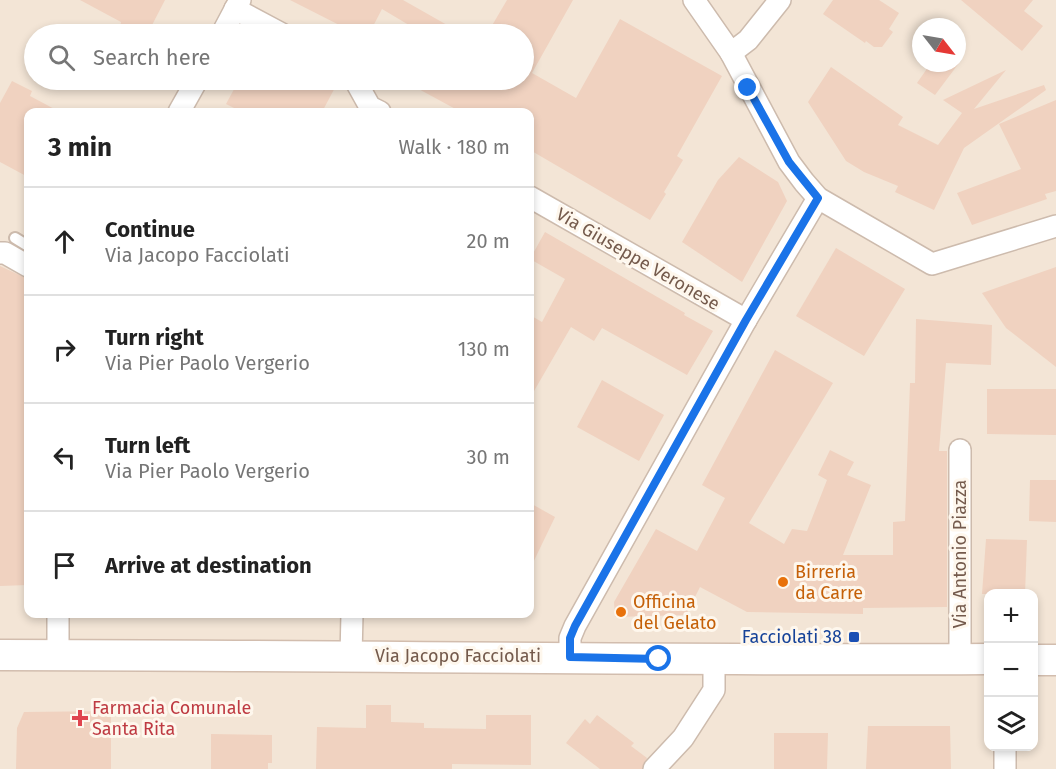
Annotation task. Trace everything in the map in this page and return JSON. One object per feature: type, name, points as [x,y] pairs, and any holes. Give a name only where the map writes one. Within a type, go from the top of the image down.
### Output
[{"type":"main road","name":"Via Jacopo Facciolati","points":[[0,655],[570,657],[714,660],[974,659]]},
{"type":"main road","points":[[1038,660],[1056,660]]},
{"type":"street","points":[[694,0],[731,53],[789,162],[818,198],[932,264],[1056,226]]},
{"type":"street","points":[[731,53],[748,40],[780,0]]},
{"type":"street","points":[[228,24],[238,5],[267,24]]},
{"type":"street","points":[[181,108],[191,90]]},
{"type":"street","points":[[361,90],[372,108]]},
{"type":"street","points":[[570,657],[570,638],[575,626],[746,320],[818,198]]},
{"type":"street","name":"Via Giuseppe Veronese","points":[[534,200],[746,320]]},
{"type":"street","points":[[0,253],[5,253],[24,264]]},
{"type":"street","name":"Via Antonio Piazza","points":[[960,450],[974,659]]},
{"type":"street","points":[[58,618],[58,655]]},
{"type":"street","points":[[351,656],[352,618]]},
{"type":"street","points":[[654,769],[683,738],[714,690],[714,660]]},
{"type":"street","points":[[1005,751],[1005,769]]},
{"type":"lane","points":[[15,238],[24,244]]},
{"type":"shaded area","points":[[0,0],[1056,0],[1056,769],[0,769]]},
{"type":"building","points":[[80,0],[165,0],[153,24],[121,24],[121,22]]},
{"type":"building","points":[[290,0],[403,0],[445,24],[407,24],[382,9],[374,24],[337,24]]},
{"type":"building","points":[[507,0],[573,0],[534,69],[534,24],[493,24]]},
{"type":"building","points":[[833,0],[879,0],[899,13],[889,29],[893,32],[882,47],[874,47],[866,41],[865,43],[823,14]]},
{"type":"building","points":[[961,0],[1033,0],[1024,11],[1043,26],[1022,51]]},
{"type":"building","points":[[620,19],[722,76],[677,156],[683,160],[650,220],[534,152],[534,108],[454,108],[420,90],[534,90],[534,74],[576,98]]},
{"type":"building","points":[[831,67],[903,117],[898,125],[938,145],[962,113],[943,100],[1006,70],[974,109],[1044,85],[1046,90],[964,148],[934,210],[895,192],[898,186],[864,172],[846,161],[808,102]]},
{"type":"building","points":[[925,72],[952,72],[935,95],[917,83]]},
{"type":"building","points":[[12,81],[24,87],[24,90],[32,91],[30,96],[52,108],[24,108],[24,175],[0,162],[0,103]]},
{"type":"building","points":[[234,90],[334,90],[324,108],[234,108],[226,104]]},
{"type":"building","points":[[1056,100],[1056,191],[1045,194],[1047,199],[972,225],[957,193],[1021,169],[999,124]]},
{"type":"building","points":[[739,157],[778,182],[787,201],[742,282],[682,242],[718,180]]},
{"type":"building","points":[[545,232],[713,331],[687,375],[602,328],[594,341],[571,327],[534,391],[534,317],[542,322],[565,279],[534,261],[534,252]]},
{"type":"building","points":[[836,248],[905,289],[864,356],[796,316]]},
{"type":"building","points":[[0,266],[24,277],[24,585],[0,586]]},
{"type":"building","points":[[1056,267],[1056,367],[1006,328],[982,293]]},
{"type":"building","points":[[916,319],[992,325],[991,365],[946,363],[939,451],[947,451],[947,607],[863,608],[863,614],[747,612],[700,587],[686,615],[615,617],[614,602],[656,529],[697,551],[725,498],[702,485],[775,350],[833,383],[749,523],[784,544],[792,529],[807,531],[827,480],[818,475],[830,450],[854,462],[847,475],[871,485],[843,555],[893,555],[893,522],[905,521],[910,383],[915,383]]},
{"type":"building","points":[[602,380],[664,415],[639,461],[577,427]]},
{"type":"building","points":[[987,389],[1056,389],[1056,435],[987,434]]},
{"type":"building","points":[[1030,480],[1056,480],[1056,522],[1029,521]]},
{"type":"building","points":[[534,505],[555,517],[534,561]]},
{"type":"building","points":[[986,539],[1027,540],[1025,589],[984,589],[984,594],[982,594]]},
{"type":"building","points":[[366,705],[391,705],[391,722],[424,723],[424,728],[486,729],[486,715],[531,715],[531,765],[452,764],[452,769],[316,769],[317,727],[366,728]]},
{"type":"building","points":[[111,711],[111,769],[16,769],[17,728],[24,712]]},
{"type":"building","points":[[597,715],[634,743],[631,746],[647,758],[642,769],[600,769],[566,743],[585,719],[590,724]]},
{"type":"building","points":[[868,726],[950,726],[951,769],[866,769]]},
{"type":"building","points":[[774,733],[828,733],[827,769],[774,769]]},
{"type":"building","points":[[211,734],[272,735],[272,763],[268,763],[268,769],[211,769]]},
{"type":"place","name":"Birreria da Carre","points":[[783,582]]},
{"type":"place","name":"Officina del Gelato","points":[[621,612]]},
{"type":"place","name":"Facciolati 38","points":[[854,637]]},
{"type":"place","name":"Farmacia Comunale Santa Rita","points":[[80,718]]},
{"type":"route","points":[[659,659],[570,657],[570,638],[746,320],[818,198],[789,162],[748,88]]}]
